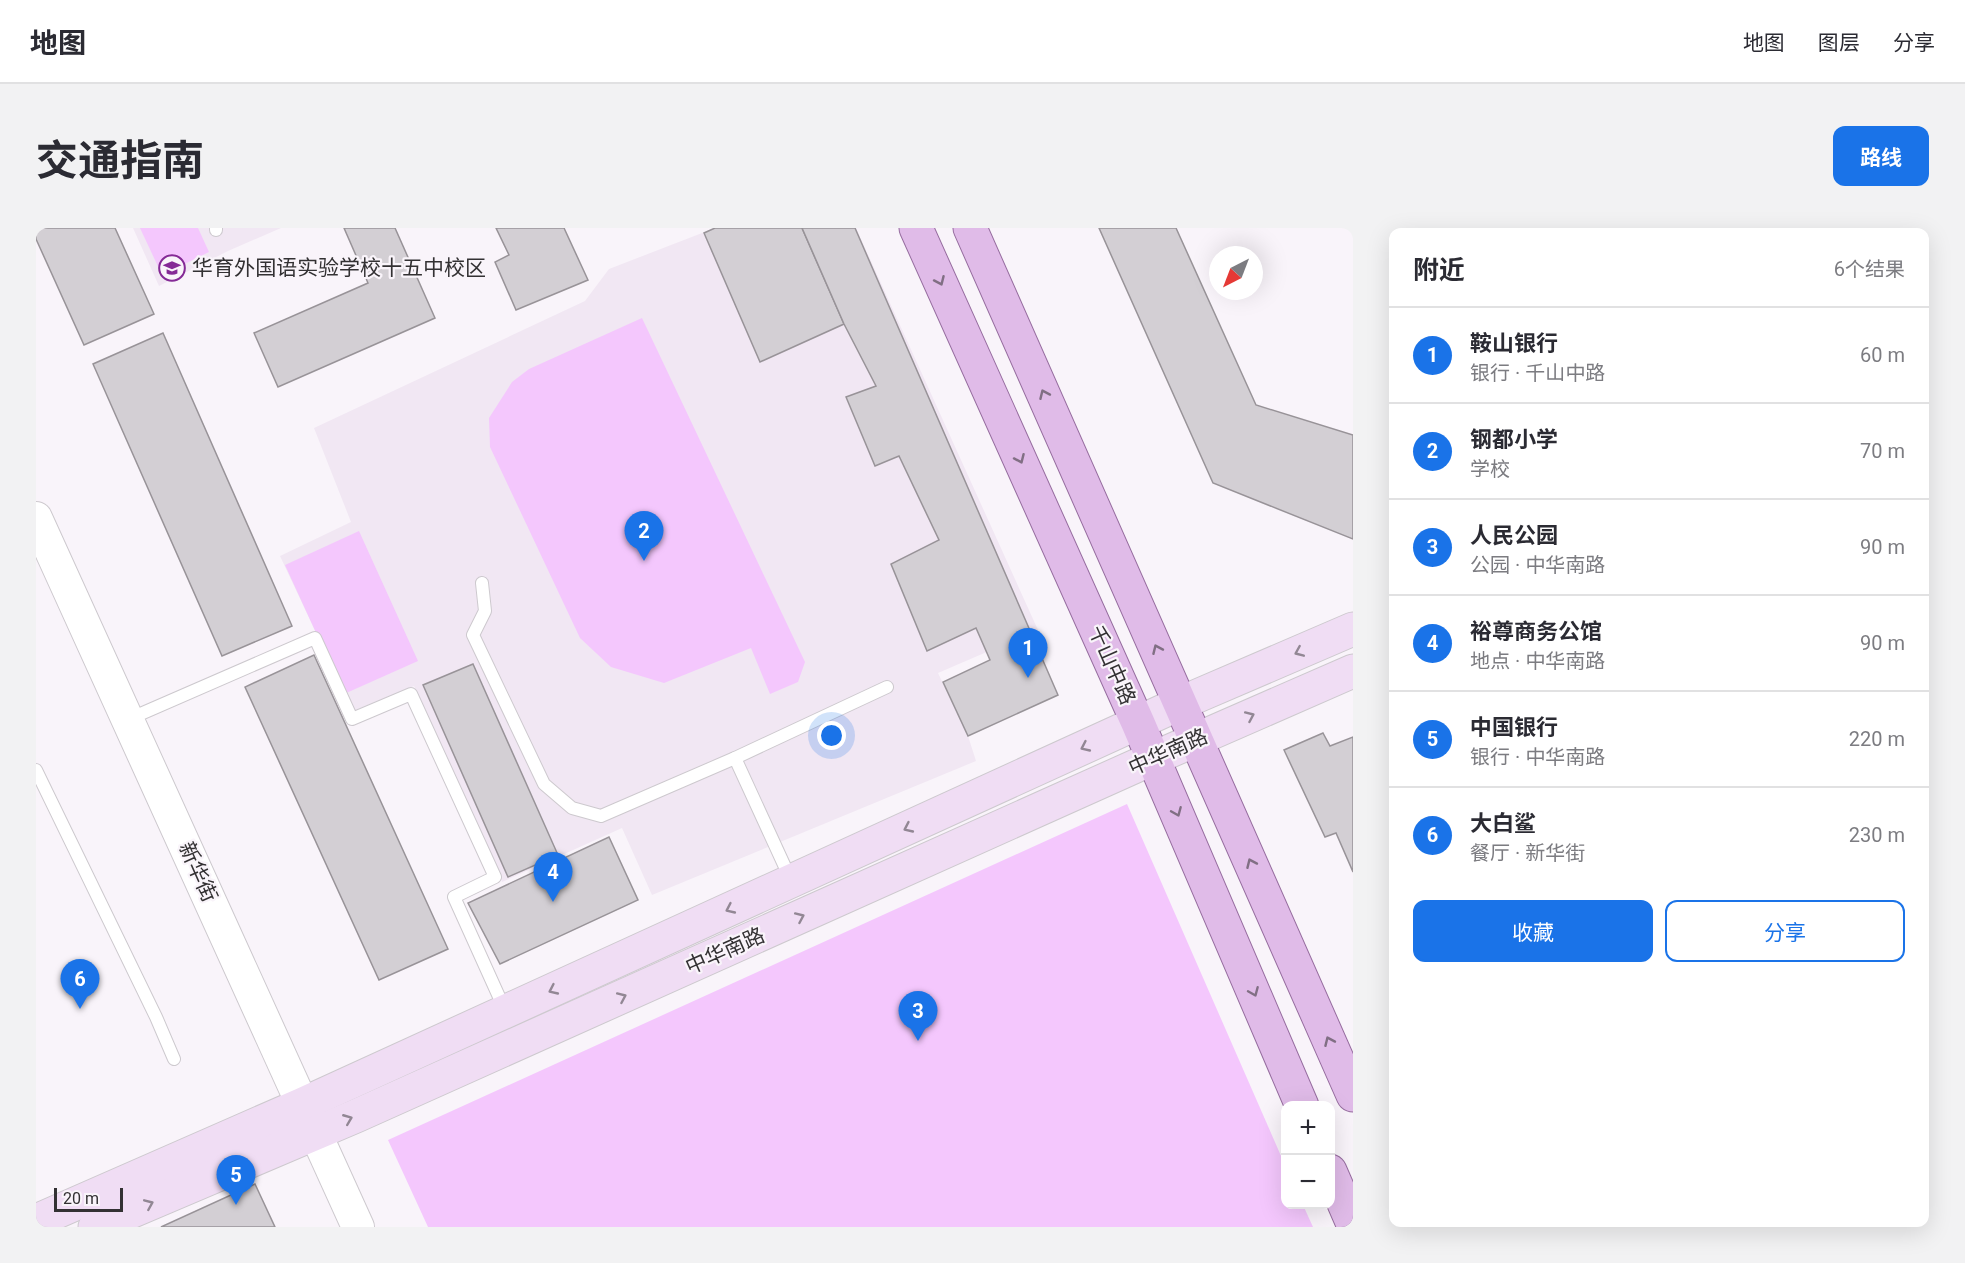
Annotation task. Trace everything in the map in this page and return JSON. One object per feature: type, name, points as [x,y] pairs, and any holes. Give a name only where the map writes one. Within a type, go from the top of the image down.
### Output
[{"type":"main road","name":"千山中路","points":[[916,228],[1154,759],[1300,1101]]},
{"type":"main road","points":[[970,228],[1353,1095]]},
{"type":"main road","points":[[36,1221],[309,1118],[506,1011],[1181,703],[1353,629]]},
{"type":"main road","name":"中华南路","points":[[95,1227],[309,1118],[377,1107],[1353,672]]},
{"type":"main road","points":[[1335,1183],[1353,1224]]},
{"type":"street","name":"新华街","points":[[36,518],[358,1227]]},
{"type":"lane","points":[[482,583],[485,611],[474,635],[544,784],[572,808],[601,816],[735,758],[887,687]]},
{"type":"lane","points":[[129,719],[315,638],[352,719],[411,694],[495,877],[454,897],[506,1011]]},
{"type":"lane","points":[[735,758],[791,881]]},
{"type":"lane","points":[[36,770],[156,1017],[174,1059]]},
{"type":"shaded area","name":"华育外国语实验学校十五中校区","points":[[133,228],[281,228],[228,251],[159,286]]},
{"type":"shaded area","points":[[140,228],[198,228],[209,252],[162,275]]},
{"type":"shaded area","points":[[715,228],[856,228],[1038,630],[938,673],[968,736],[976,761],[652,895],[622,828],[502,882],[414,686],[353,711],[280,556],[351,522],[314,428],[585,301],[609,269]]},
{"type":"shaded area","points":[[642,318],[805,662],[798,682],[770,694],[751,648],[664,683],[611,667],[580,638],[490,447],[489,418],[512,382],[529,369]]},
{"type":"shaded area","points":[[359,531],[418,661],[344,694],[285,565]]},
{"type":"shaded area","points":[[1127,804],[1281,1156],[1281,1209],[1305,1209],[1313,1227],[428,1227],[388,1140]]},
{"type":"building","points":[[36,228],[115,228],[154,314],[84,345],[36,239]]},
{"type":"building","points":[[344,228],[395,228],[435,318],[278,387],[254,333],[368,283]]},
{"type":"building","points":[[496,228],[564,228],[588,280],[516,310],[495,262],[509,255]]},
{"type":"building","points":[[715,228],[802,228],[844,324],[760,362],[704,233]]},
{"type":"building","points":[[802,228],[855,228],[1058,695],[968,736],[943,682],[990,660],[976,628],[927,651],[891,564],[939,540],[899,456],[875,466],[846,397],[876,386],[844,324]]},
{"type":"building","points":[[1099,228],[1176,228],[1256,405],[1353,435],[1353,539],[1213,483]]},
{"type":"building","points":[[163,333],[292,626],[222,656],[93,364]]},
{"type":"building","points":[[314,655],[448,949],[379,980],[245,687]]},
{"type":"building","points":[[473,664],[558,855],[508,877],[423,685]]},
{"type":"building","points":[[1323,733],[1330,746],[1353,737],[1353,872],[1336,833],[1325,837],[1284,750]]},
{"type":"building","points":[[609,837],[638,900],[500,964],[468,903]]},
{"type":"building","points":[[255,1184],[275,1227],[161,1227]]},
{"type":"place","name":"华育外国语实验学校十五中校区","points":[[172,268]]},
{"type":"place","name":"钢都小学","points":[[644,561]]},
{"type":"place","name":"鞍山银行","points":[[1028,678]]},
{"type":"place","name":"裕尊商务公馆","points":[[553,902]]},
{"type":"place","name":"大白鲨","points":[[80,1009]]},
{"type":"place","name":"人民公园","points":[[918,1041]]},
{"type":"place","name":"中国银行","points":[[236,1205]]}]
